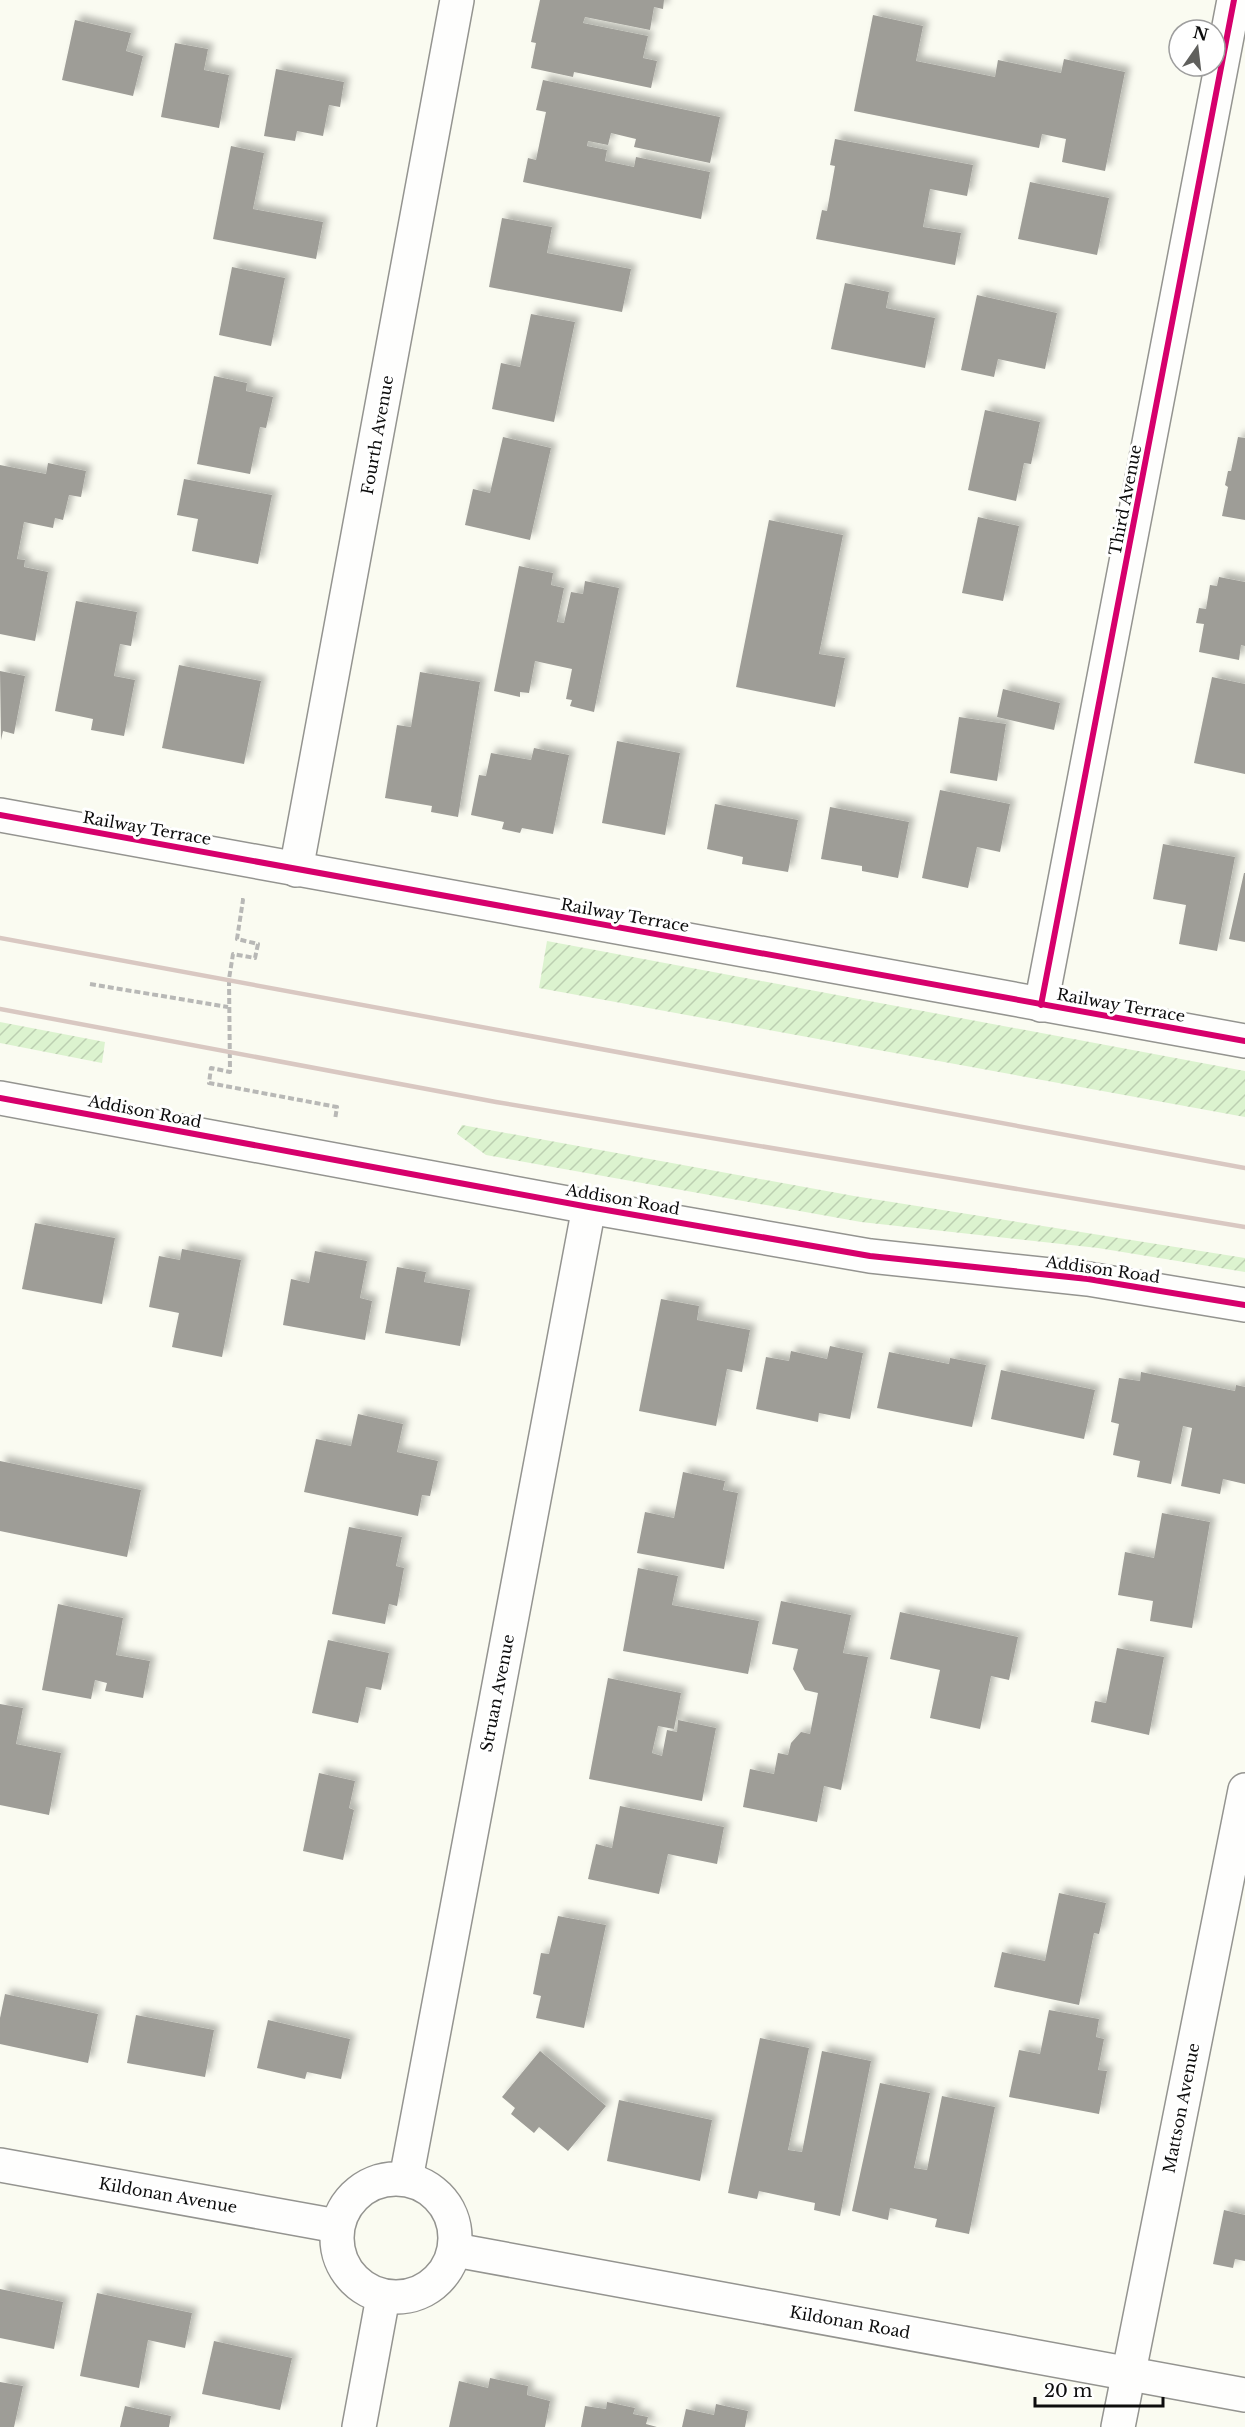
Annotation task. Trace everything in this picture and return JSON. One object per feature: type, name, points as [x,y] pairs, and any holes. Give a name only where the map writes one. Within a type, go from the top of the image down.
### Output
[{"type":"street","name":"Fourth Avenue","points":[[296,870],[457,0]]},
{"type":"street","name":"Third Avenue","points":[[1041,1005],[1234,0]]},
{"type":"street","name":"Railway Terrace","points":[[0,815],[1245,1041]]},
{"type":"street","name":"Addison Road","points":[[0,1098],[589,1207],[870,1256],[1088,1279],[1245,1305]]},
{"type":"street","name":"Struan Avenue","points":[[406,2179],[589,1207]]},
{"type":"street","name":"Mattson Avenue","points":[[1118,2427],[1245,1790]]},
{"type":"street","name":"Kildonan Avenue","points":[[0,2165],[337,2226]]},
{"type":"street","points":[[406,2179],[438,2196],[455,2226],[455,2250],[443,2276],[418,2294],[383,2297],[354,2281],[338,2255],[337,2226],[353,2196],[381,2180],[406,2179]]},
{"type":"street","name":"Kildonan Road","points":[[455,2250],[1245,2395]]},
{"type":"street","points":[[359,2427],[383,2297]]},
{"type":"path","points":[[232,898],[243,900],[237,939],[258,944],[255,958],[233,954],[228,1007],[230,1072],[212,1068],[209,1083],[338,1107],[328,1159]]},
{"type":"path","points":[[90,984],[228,1007]]},
{"type":"green space","points":[[547,941],[1245,1071],[1245,1117],[539,988]]},
{"type":"green space","points":[[0,1022],[105,1042],[102,1063],[0,1043]]},
{"type":"green space","points":[[462,1125],[854,1196],[1245,1258],[1245,1272],[1098,1248],[861,1222],[486,1155],[457,1134]]},
{"type":"building","points":[[540,0],[664,0],[663,9],[654,7],[650,30],[585,17],[583,23],[648,36],[643,58],[657,61],[651,88],[574,72],[573,77],[531,68],[536,43],[531,42]]},
{"type":"building","points":[[873,15],[923,26],[916,61],[995,77],[998,60],[1061,73],[1064,59],[1125,72],[1105,171],[1062,162],[1066,139],[1042,134],[1039,148],[854,111]]},
{"type":"building","points":[[75,20],[131,33],[126,51],[143,56],[133,96],[62,80]]},
{"type":"building","points":[[175,43],[208,49],[204,70],[229,75],[219,128],[161,117]]},
{"type":"building","points":[[276,69],[344,82],[340,107],[329,105],[323,136],[297,131],[295,141],[264,136]]},
{"type":"building","points":[[543,80],[720,117],[710,163],[634,147],[636,139],[611,133],[608,145],[588,141],[587,146],[607,150],[605,161],[634,167],[636,157],[710,172],[701,219],[523,182],[528,158],[536,160],[546,112],[536,110]]},
{"type":"building","points":[[835,139],[973,165],[967,196],[930,189],[923,227],[961,233],[955,265],[816,239],[822,210],[827,211],[835,166],[830,165]]},
{"type":"building","points":[[231,146],[264,153],[253,209],[323,222],[316,259],[213,239]]},
{"type":"building","points":[[1030,182],[1109,198],[1097,255],[1018,239]]},
{"type":"building","points":[[502,218],[552,227],[547,253],[631,269],[622,312],[489,287]]},
{"type":"building","points":[[232,267],[285,278],[271,346],[219,335]]},
{"type":"building","points":[[845,283],[889,292],[886,308],[935,318],[925,368],[831,349]]},
{"type":"building","points":[[977,295],[1057,313],[1045,369],[998,359],[994,377],[961,370]]},
{"type":"building","points":[[531,314],[575,322],[554,422],[492,409],[501,363],[520,367]]},
{"type":"building","points":[[214,376],[247,383],[246,391],[273,397],[266,428],[260,427],[250,474],[197,464]]},
{"type":"building","points":[[985,410],[1040,422],[1031,464],[1024,463],[1016,501],[968,490]]},
{"type":"building","points":[[503,437],[551,448],[530,540],[465,525],[473,489],[490,493]]},
{"type":"building","points":[[1238,437],[1245,438],[1245,520],[1222,516],[1228,487],[1225,485],[1228,471],[1231,471]]},
{"type":"building","points":[[48,463],[86,471],[81,497],[69,495],[63,520],[55,518],[53,528],[24,522],[17,559],[25,560],[24,567],[48,572],[35,641],[0,634],[0,465],[46,474]]},
{"type":"building","points":[[184,479],[272,495],[258,564],[192,551],[198,519],[177,515]]},
{"type":"building","points":[[978,517],[1019,526],[1003,601],[962,593]]},
{"type":"building","points":[[769,520],[843,535],[819,654],[845,658],[835,707],[736,687]]},
{"type":"building","points":[[519,566],[553,573],[551,585],[564,588],[557,622],[564,623],[571,592],[583,594],[585,581],[619,588],[594,712],[570,706],[572,700],[566,699],[572,669],[535,661],[529,693],[520,692],[520,697],[494,691]]},
{"type":"building","points":[[1219,577],[1245,582],[1245,646],[1241,645],[1239,660],[1199,652],[1204,624],[1196,623],[1199,608],[1206,609],[1210,585],[1217,586]]},
{"type":"building","points":[[76,601],[137,612],[131,646],[120,644],[114,676],[135,680],[124,736],[91,730],[93,719],[55,711]]},
{"type":"building","points":[[179,665],[261,681],[244,764],[162,748]]},
{"type":"building","points":[[0,671],[25,676],[14,734],[3,731],[1,740]]},
{"type":"building","points":[[420,672],[480,682],[458,817],[431,812],[432,806],[385,798],[397,725],[411,727]]},
{"type":"building","points":[[1212,677],[1245,684],[1245,774],[1194,763]]},
{"type":"building","points":[[1003,689],[1060,703],[1054,730],[997,717]]},
{"type":"building","points":[[959,717],[1006,724],[997,781],[950,773]]},
{"type":"building","points":[[617,741],[680,753],[665,835],[602,823]]},
{"type":"building","points":[[534,748],[569,755],[553,834],[522,828],[520,833],[502,829],[504,822],[471,815],[479,775],[486,776],[491,753],[531,760]]},
{"type":"building","points":[[940,790],[1010,804],[1000,852],[977,847],[968,888],[922,878]]},
{"type":"building","points":[[715,804],[798,820],[788,872],[742,864],[743,857],[707,849]]},
{"type":"building","points":[[830,807],[909,822],[898,878],[862,871],[862,866],[821,859]]},
{"type":"building","points":[[1163,844],[1235,857],[1217,951],[1179,944],[1186,905],[1153,899]]},
{"type":"building","points":[[1245,873],[1245,942],[1229,939]]},
{"type":"building","points":[[35,1223],[115,1238],[102,1304],[22,1289]]},
{"type":"building","points":[[182,1249],[241,1260],[222,1357],[172,1347],[179,1313],[149,1307],[159,1256],[180,1260]]},
{"type":"building","points":[[315,1251],[367,1261],[360,1298],[372,1301],[365,1340],[283,1325],[291,1279],[309,1283]]},
{"type":"building","points":[[397,1267],[426,1272],[424,1282],[470,1290],[460,1346],[385,1333]]},
{"type":"building","points":[[661,1299],[699,1306],[697,1320],[750,1330],[742,1372],[727,1369],[716,1426],[639,1411]]},
{"type":"building","points":[[830,1346],[863,1353],[850,1419],[819,1413],[818,1422],[756,1409],[766,1357],[789,1361],[791,1351],[827,1359]]},
{"type":"building","points":[[889,1352],[949,1364],[950,1358],[986,1365],[972,1427],[877,1408]]},
{"type":"building","points":[[1001,1370],[1095,1390],[1084,1439],[991,1419]]},
{"type":"building","points":[[1141,1372],[1235,1391],[1236,1385],[1245,1387],[1245,1484],[1223,1479],[1220,1494],[1181,1486],[1192,1428],[1183,1426],[1171,1484],[1137,1477],[1140,1461],[1113,1455],[1119,1424],[1111,1422],[1119,1378],[1140,1381]]},
{"type":"building","points":[[358,1414],[403,1424],[397,1452],[438,1461],[430,1496],[422,1495],[418,1516],[304,1492],[316,1439],[351,1446]]},
{"type":"building","points":[[0,1461],[141,1490],[127,1557],[0,1531]]},
{"type":"building","points":[[683,1472],[725,1481],[723,1490],[738,1493],[724,1569],[637,1553],[645,1512],[674,1518]]},
{"type":"building","points":[[1162,1513],[1210,1522],[1192,1628],[1150,1621],[1153,1601],[1118,1595],[1125,1552],[1154,1558]]},
{"type":"building","points":[[349,1527],[402,1537],[396,1566],[404,1568],[397,1606],[389,1604],[385,1624],[332,1614]]},
{"type":"building","points":[[638,1568],[678,1576],[672,1605],[759,1621],[748,1674],[623,1651]]},
{"type":"building","points":[[781,1601],[851,1615],[843,1653],[868,1657],[841,1790],[824,1786],[817,1822],[743,1807],[750,1769],[774,1774],[778,1753],[788,1755],[791,1743],[801,1732],[810,1734],[818,1693],[805,1690],[793,1669],[798,1649],[772,1644]]},
{"type":"building","points":[[58,1604],[123,1618],[116,1655],[150,1661],[143,1698],[105,1691],[107,1683],[95,1680],[91,1699],[42,1690]]},
{"type":"building","points":[[900,1612],[1018,1637],[1009,1680],[991,1676],[980,1729],[930,1718],[940,1670],[890,1659]]},
{"type":"building","points":[[328,1640],[389,1653],[381,1690],[366,1687],[358,1723],[312,1713]]},
{"type":"building","points":[[1117,1648],[1164,1657],[1149,1735],[1091,1722],[1095,1701],[1106,1703]]},
{"type":"building","points":[[608,1678],[681,1693],[674,1729],[658,1726],[652,1753],[662,1756],[667,1730],[677,1732],[678,1720],[716,1728],[702,1801],[589,1779]]},
{"type":"building","points":[[0,1704],[23,1708],[16,1744],[61,1753],[49,1815],[0,1805]]},
{"type":"building","points":[[319,1773],[355,1781],[349,1808],[354,1810],[343,1860],[303,1851]]},
{"type":"building","points":[[620,1806],[724,1827],[717,1864],[668,1854],[659,1894],[588,1879],[596,1844],[612,1848]]},
{"type":"building","points":[[1059,1893],[1106,1903],[1099,1934],[1094,1933],[1079,2005],[994,1987],[1002,1952],[1045,1961]]},
{"type":"building","points":[[558,1916],[606,1925],[584,2028],[536,2018],[541,1996],[533,1994],[541,1953],[549,1954]]},
{"type":"building","points":[[5,1994],[98,2014],[88,2063],[0,2044],[0,2018]]},
{"type":"building","points":[[1049,2010],[1099,2019],[1096,2037],[1104,2039],[1098,2070],[1107,2071],[1099,2114],[1009,2097],[1019,2050],[1040,2054]]},
{"type":"building","points":[[136,2015],[214,2030],[205,2077],[127,2063]]},
{"type":"building","points":[[268,2020],[350,2039],[341,2079],[307,2072],[305,2079],[257,2068]]},
{"type":"building","points":[[760,2038],[809,2048],[788,2150],[802,2152],[822,2051],[871,2061],[840,2216],[814,2210],[815,2203],[759,2191],[757,2199],[728,2193]]},
{"type":"building","points":[[540,2051],[606,2106],[568,2151],[539,2127],[534,2133],[511,2114],[515,2108],[502,2097]]},
{"type":"building","points":[[880,2083],[930,2093],[914,2168],[927,2170],[942,2096],[995,2107],[969,2234],[935,2227],[937,2219],[890,2208],[888,2220],[852,2211]]},
{"type":"building","points":[[619,2100],[712,2120],[700,2181],[607,2161]]},
{"type":"building","points":[[1224,2210],[1245,2215],[1245,2261],[1235,2259],[1233,2268],[1213,2264]]},
{"type":"building","points":[[0,2289],[63,2302],[54,2349],[0,2338]]},
{"type":"building","points":[[97,2293],[192,2313],[185,2348],[148,2340],[139,2388],[80,2376]]},
{"type":"building","points":[[214,2341],[292,2358],[280,2410],[202,2394]]},
{"type":"building","points":[[490,2378],[528,2386],[527,2395],[550,2401],[545,2427],[449,2427],[459,2381],[488,2388]]},
{"type":"building","points":[[0,2382],[23,2386],[14,2427],[0,2427]]},
{"type":"building","points":[[607,2402],[635,2408],[633,2414],[648,2417],[646,2424],[657,2427],[581,2427],[585,2406],[606,2409]]},
{"type":"building","points":[[716,2404],[748,2411],[745,2427],[682,2427],[686,2409],[714,2415]]},
{"type":"building","points":[[125,2406],[171,2416],[169,2427],[120,2427]]},
{"type":"railway","points":[[0,938],[1245,1168]]},
{"type":"railway","points":[[0,1009],[496,1102],[1245,1227]]},
{"type":"cycle path","points":[[1041,1005],[1234,0]]},
{"type":"cycle path","points":[[0,815],[1245,1041]]},
{"type":"cycle path","points":[[0,1098],[589,1207],[870,1256],[1088,1279],[1245,1305]]}]
